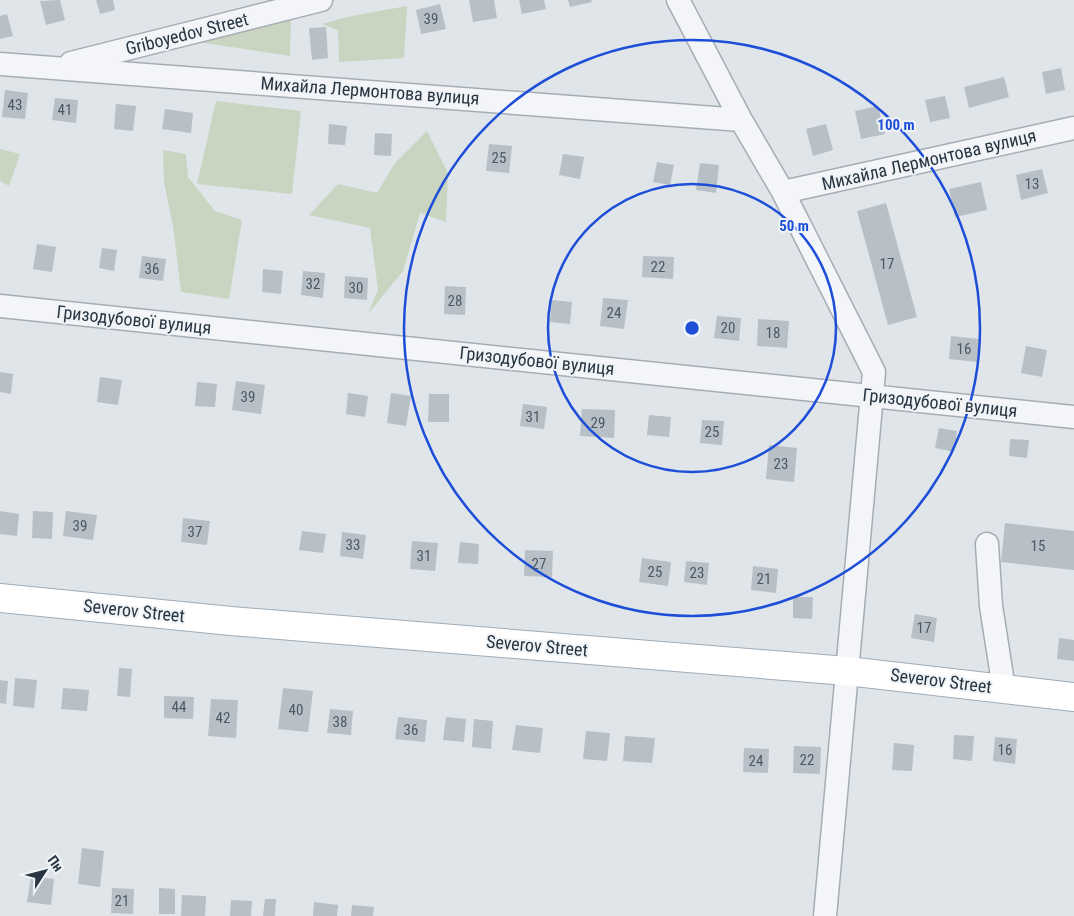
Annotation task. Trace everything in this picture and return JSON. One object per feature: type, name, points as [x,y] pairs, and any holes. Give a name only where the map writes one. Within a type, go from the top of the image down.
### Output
[{"type":"main road","name":"Severov Street","points":[[0,598],[232,621],[847,671],[1074,697]]},
{"type":"street","name":"Griboyedov Street","points":[[53,67],[321,0]]},
{"type":"street","points":[[678,0],[740,120],[783,192],[874,372],[824,916]]},
{"type":"street","name":"Михайла Лермонтова вулиця","points":[[0,64],[740,120]]},
{"type":"street","name":"Михайла Лермонтова вулиця","points":[[783,192],[1074,128]]},
{"type":"street","name":"Гризодубової вулиця","points":[[0,306],[1074,417]]},
{"type":"street","points":[[987,544],[991,606],[1004,689]]},
{"type":"green space","points":[[407,6],[404,58],[339,62],[338,30],[322,24],[347,17]]},
{"type":"green space","points":[[291,15],[290,56],[191,41]]},
{"type":"green space","points":[[216,101],[301,111],[292,194],[197,184]]},
{"type":"green space","points":[[427,131],[448,173],[446,222],[420,213],[403,271],[368,314],[378,290],[370,228],[309,215],[338,184],[377,193],[395,163]]},
{"type":"green space","points":[[0,149],[20,154],[9,186],[0,181]]},
{"type":"green space","points":[[163,150],[186,154],[188,177],[215,211],[242,220],[229,299],[181,292],[173,226],[164,182]]},
{"type":"building","points":[[60,0],[65,20],[46,25],[40,1]]},
{"type":"building","points":[[96,0],[113,0],[115,10],[100,14]]},
{"type":"building","points":[[469,0],[494,0],[497,18],[473,22]]},
{"type":"building","points":[[519,0],[544,0],[546,9],[522,14]]},
{"type":"building","points":[[568,0],[591,0],[592,2],[570,7]]},
{"type":"building","points":[[440,4],[446,29],[421,34],[416,10]]},
{"type":"building","points":[[7,14],[13,36],[0,39],[0,16]]},
{"type":"building","points":[[326,27],[328,58],[312,60],[309,28]]},
{"type":"building","points":[[1061,68],[1065,90],[1046,94],[1042,72]]},
{"type":"building","points":[[1004,77],[1009,97],[969,108],[964,87]]},
{"type":"building","points":[[5,90],[28,93],[25,119],[2,117]]},
{"type":"building","points":[[945,96],[950,118],[930,122],[925,100]]},
{"type":"building","points":[[55,98],[78,100],[76,123],[52,120]]},
{"type":"building","points":[[116,104],[136,106],[133,131],[114,129]]},
{"type":"building","points":[[878,106],[885,134],[861,139],[855,111]]},
{"type":"building","points":[[165,109],[193,113],[191,133],[162,129]]},
{"type":"building","points":[[329,124],[347,126],[345,145],[328,144]]},
{"type":"building","points":[[826,124],[833,150],[813,156],[806,129]]},
{"type":"building","points":[[375,133],[392,134],[391,156],[374,155]]},
{"type":"building","points":[[489,144],[512,146],[509,173],[486,171]]},
{"type":"building","points":[[563,154],[584,157],[580,179],[559,175]]},
{"type":"building","points":[[657,162],[674,165],[670,185],[653,182]]},
{"type":"building","points":[[700,163],[719,165],[716,193],[696,190]]},
{"type":"building","points":[[1042,169],[1048,193],[1021,200],[1016,175]]},
{"type":"building","points":[[981,182],[987,210],[955,217],[949,189]]},
{"type":"building","points":[[886,203],[917,317],[888,325],[857,211]]},
{"type":"building","points":[[37,244],[56,247],[52,272],[33,269]]},
{"type":"building","points":[[102,248],[117,250],[114,271],[99,268]]},
{"type":"building","points":[[142,256],[166,259],[163,281],[139,278]]},
{"type":"building","points":[[643,256],[674,257],[673,279],[642,277]]},
{"type":"building","points":[[263,269],[283,271],[281,294],[262,292]]},
{"type":"building","points":[[303,271],[325,273],[323,298],[301,295]]},
{"type":"building","points":[[345,276],[368,278],[367,300],[344,298]]},
{"type":"building","points":[[445,286],[466,287],[465,315],[444,314]]},
{"type":"building","points":[[603,298],[628,300],[624,329],[600,326]]},
{"type":"building","points":[[552,300],[572,302],[570,324],[550,322]]},
{"type":"building","points":[[717,316],[741,318],[739,341],[714,338]]},
{"type":"building","points":[[758,319],[789,321],[787,348],[757,346]]},
{"type":"building","points":[[951,336],[979,339],[977,362],[949,359]]},
{"type":"building","points":[[1026,346],[1047,350],[1042,377],[1021,373]]},
{"type":"building","points":[[0,372],[13,374],[11,394],[0,392]]},
{"type":"building","points":[[100,377],[122,380],[118,405],[97,402]]},
{"type":"building","points":[[236,381],[265,385],[261,414],[232,410]]},
{"type":"building","points":[[197,382],[217,384],[215,407],[195,406]]},
{"type":"building","points":[[348,393],[368,396],[365,417],[346,414]]},
{"type":"building","points":[[391,393],[411,396],[406,426],[387,423]]},
{"type":"building","points":[[429,394],[449,394],[449,422],[428,422]]},
{"type":"building","points":[[523,404],[547,407],[544,429],[520,426]]},
{"type":"building","points":[[582,409],[615,410],[614,438],[580,436]]},
{"type":"building","points":[[649,415],[671,417],[669,437],[647,435]]},
{"type":"building","points":[[702,420],[724,421],[722,445],[700,443]]},
{"type":"building","points":[[939,428],[957,431],[954,452],[935,448]]},
{"type":"building","points":[[1010,439],[1029,440],[1027,458],[1009,456]]},
{"type":"building","points":[[769,445],[797,448],[794,482],[766,479]]},
{"type":"building","points":[[0,511],[19,514],[17,536],[0,534]]},
{"type":"building","points":[[33,511],[53,512],[52,539],[32,538]]},
{"type":"building","points":[[66,511],[97,515],[93,540],[63,536]]},
{"type":"building","points":[[183,518],[210,521],[207,545],[181,542]]},
{"type":"building","points":[[1005,523],[1074,531],[1074,570],[1001,562]]},
{"type":"building","points":[[302,531],[326,534],[323,553],[299,550]]},
{"type":"building","points":[[342,532],[366,535],[363,559],[340,556]]},
{"type":"building","points":[[412,541],[438,543],[435,571],[410,569]]},
{"type":"building","points":[[460,542],[479,544],[478,564],[458,563]]},
{"type":"building","points":[[525,550],[553,551],[552,577],[524,576]]},
{"type":"building","points":[[642,558],[671,562],[668,586],[639,582]]},
{"type":"building","points":[[686,561],[709,563],[707,585],[684,582]]},
{"type":"building","points":[[753,566],[778,569],[776,593],[751,590]]},
{"type":"building","points":[[793,597],[813,597],[812,619],[793,618]]},
{"type":"building","points":[[915,614],[937,618],[934,642],[911,638]]},
{"type":"building","points":[[1059,638],[1074,640],[1074,661],[1057,659]]},
{"type":"building","points":[[119,668],[132,669],[130,697],[117,696]]},
{"type":"building","points":[[15,678],[37,680],[34,708],[13,706]]},
{"type":"building","points":[[0,680],[8,681],[6,704],[0,703]]},
{"type":"building","points":[[63,688],[89,690],[87,711],[61,709]]},
{"type":"building","points":[[283,688],[313,691],[308,732],[278,729]]},
{"type":"building","points":[[164,696],[194,697],[193,719],[164,718]]},
{"type":"building","points":[[211,699],[238,700],[236,738],[208,736]]},
{"type":"building","points":[[330,709],[353,711],[351,735],[327,733]]},
{"type":"building","points":[[398,717],[427,720],[425,742],[395,739]]},
{"type":"building","points":[[446,717],[466,719],[464,742],[443,740]]},
{"type":"building","points":[[474,719],[493,721],[491,749],[472,747]]},
{"type":"building","points":[[516,725],[543,728],[540,753],[512,750]]},
{"type":"building","points":[[586,731],[610,733],[607,761],[583,759]]},
{"type":"building","points":[[954,735],[974,736],[972,761],[953,759]]},
{"type":"building","points":[[625,736],[655,738],[652,763],[623,761]]},
{"type":"building","points":[[995,737],[1017,739],[1015,764],[993,761]]},
{"type":"building","points":[[894,743],[914,745],[912,771],[892,770]]},
{"type":"building","points":[[794,746],[821,747],[820,774],[793,773]]},
{"type":"building","points":[[744,748],[769,749],[768,773],[743,772]]},
{"type":"building","points":[[82,848],[104,851],[100,887],[78,884]]},
{"type":"building","points":[[31,876],[54,879],[51,905],[27,902]]},
{"type":"building","points":[[112,888],[134,889],[133,914],[111,913]]},
{"type":"building","points":[[159,888],[175,889],[175,914],[159,914]]},
{"type":"building","points":[[182,895],[206,896],[205,916],[181,916]]},
{"type":"building","points":[[265,899],[276,899],[275,916],[263,916]]},
{"type":"building","points":[[231,900],[252,901],[251,916],[230,916]]},
{"type":"building","points":[[314,902],[338,905],[337,916],[313,916]]},
{"type":"building","points":[[352,905],[374,907],[373,916],[351,916]]}]
